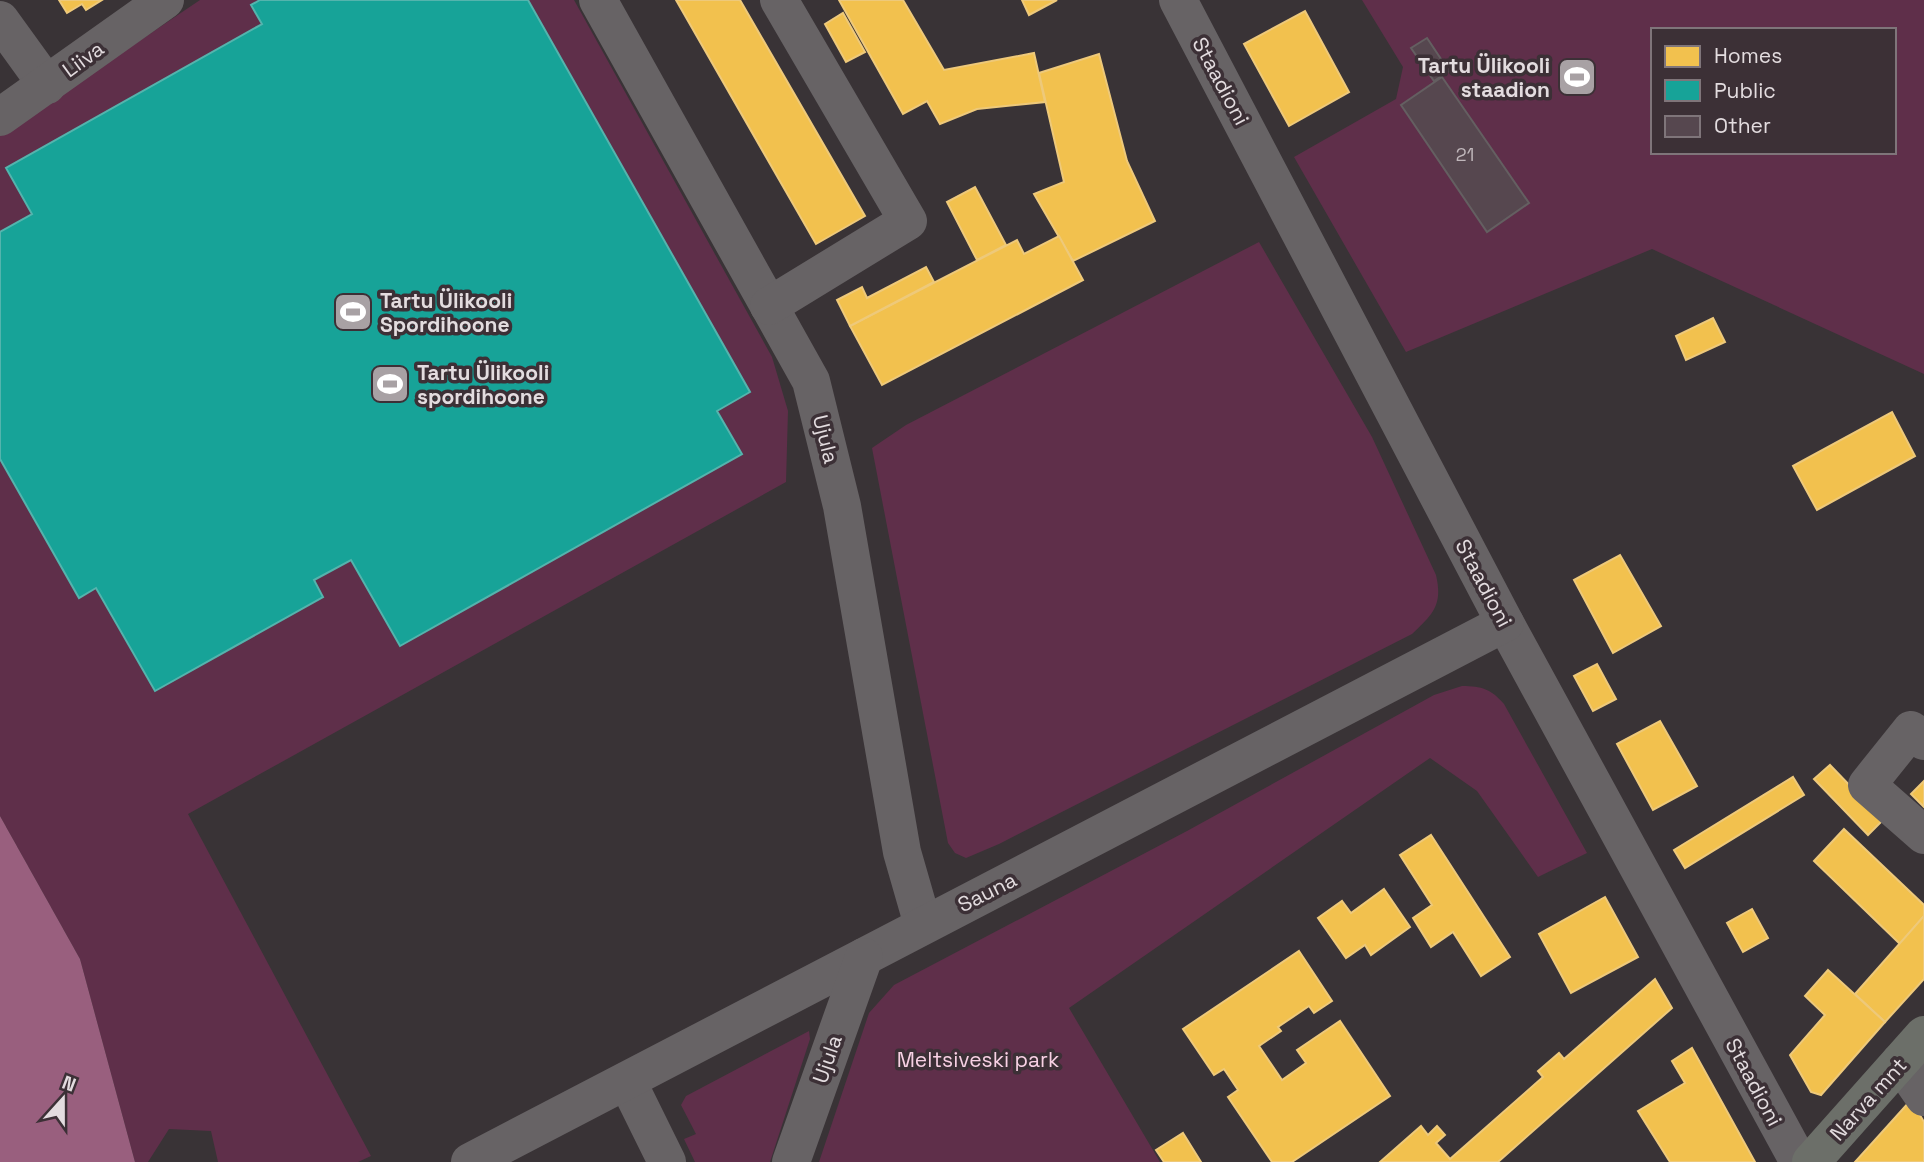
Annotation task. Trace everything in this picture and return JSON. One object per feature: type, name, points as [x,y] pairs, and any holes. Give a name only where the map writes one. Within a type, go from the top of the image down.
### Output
[{"type":"highway","name":"Narva mnt","points":[[1811,1162],[1912,1049]]},
{"type":"street","name":"Liiva","points":[[0,117],[165,0]]},
{"type":"street","name":"Ujula","points":[[598,0],[811,381],[842,506],[902,852],[923,925]]},
{"type":"street","points":[[769,306],[908,221],[779,0]]},
{"type":"street","name":"Staadioni","points":[[1178,0],[1505,623],[1799,1162]]},
{"type":"street","points":[[0,20],[47,85]]},
{"type":"street","name":"Sauna","points":[[470,1162],[1505,623]]},
{"type":"street","points":[[1924,741],[1912,730],[1867,785],[1924,835]]},
{"type":"street","name":"Ujula","points":[[791,1162],[864,957]]},
{"type":"street","points":[[1912,1049],[1924,1097]]},
{"type":"street","points":[[627,1081],[667,1162]]},
{"type":"green space","name":"Tartu Ülikooli spordihoone","points":[[200,0],[574,0],[772,357],[788,411],[786,482],[188,814],[371,1156],[358,1162],[218,1162],[211,1131],[169,1129],[148,1162],[135,1162],[80,959],[0,816],[0,135]]},
{"type":"green space","points":[[1362,0],[1924,0],[1924,374],[1652,249],[1406,352],[1294,157],[1396,99],[1403,67]]},
{"type":"green space","points":[[1259,242],[1372,437],[1436,575],[1437,602],[1426,621],[1412,634],[999,844],[966,858],[955,853],[948,843],[872,448],[906,425]]},
{"type":"green space","name":"Meltsiveski park","points":[[1462,686],[1486,689],[1504,704],[1587,853],[1538,877],[1477,791],[1430,758],[1069,1008],[1160,1162],[819,1162],[869,1013],[894,985],[1187,831],[1434,695]]},
{"type":"green space","points":[[809,1031],[810,1039],[770,1162],[695,1162],[684,1139],[696,1134],[681,1105],[686,1096]]},
{"type":"shaded area","points":[[0,816],[80,959],[135,1162],[0,1162]]},
{"type":"building: Homes","points":[[59,0],[102,0],[86,10],[82,4],[67,13]]},
{"type":"building: Homes","points":[[676,0],[740,0],[865,216],[816,244]]},
{"type":"building: Homes","points":[[839,0],[903,0],[944,70],[1034,53],[1045,102],[977,109],[940,124],[927,101],[903,114]]},
{"type":"building: Homes","points":[[1022,0],[1057,0],[1029,15]]},
{"type":"building: Homes","points":[[1305,11],[1349,92],[1289,126],[1244,44]]},
{"type":"building: Homes","points":[[843,13],[865,52],[846,62],[825,24]]},
{"type":"building: Homes","points":[[1099,54],[1127,161],[1155,221],[1073,261],[1034,194],[1064,182],[1039,73]]},
{"type":"building: Homes","points":[[975,187],[1006,245],[977,260],[947,202]]},
{"type":"building: Homes","points":[[1059,236],[1083,280],[882,385],[850,326],[1017,240],[1024,254]]},
{"type":"building: Homes","points":[[926,267],[934,282],[850,326],[837,300],[862,287],[867,298]]},
{"type":"building: Homes","points":[[1713,318],[1725,342],[1686,360],[1676,336]]},
{"type":"building: Homes","points":[[1892,412],[1915,456],[1817,510],[1793,466]]},
{"type":"building: Homes","points":[[1620,555],[1661,626],[1613,653],[1574,580]]},
{"type":"building: Homes","points":[[1597,664],[1616,699],[1593,711],[1574,676]]},
{"type":"building: Homes","points":[[1660,721],[1697,786],[1653,810],[1617,744]]},
{"type":"building: Homes","points":[[1830,765],[1883,820],[1868,835],[1814,779]]},
{"type":"building: Homes","points":[[1793,777],[1804,795],[1685,868],[1674,850]]},
{"type":"building: Homes","points":[[1924,781],[1924,807],[1911,794]]},
{"type":"building: Homes","points":[[1844,829],[1924,905],[1924,916],[1900,944],[1814,861]]},
{"type":"building: Homes","points":[[1431,835],[1510,957],[1481,976],[1453,932],[1431,947],[1413,918],[1432,905],[1400,855]]},
{"type":"building: Homes","points":[[1384,889],[1410,927],[1371,955],[1365,945],[1346,958],[1318,918],[1342,901],[1351,913]]},
{"type":"building: Homes","points":[[1605,897],[1638,957],[1571,993],[1539,934]]},
{"type":"building: Homes","points":[[1752,909],[1768,938],[1743,952],[1727,923]]},
{"type":"building: Homes","points":[[1924,916],[1924,979],[1885,1022],[1855,994]]},
{"type":"building: Homes","points":[[1299,951],[1332,1001],[1314,1013],[1309,1006],[1278,1027],[1281,1031],[1259,1046],[1282,1080],[1306,1063],[1297,1050],[1340,1021],[1390,1096],[1292,1162],[1272,1162],[1228,1097],[1238,1090],[1224,1069],[1214,1075],[1183,1029]]},
{"type":"building: Homes","points":[[1828,970],[1885,1022],[1821,1095],[1811,1092],[1790,1055],[1825,1015],[1805,996]]},
{"type":"building: Homes","points":[[1655,979],[1672,1008],[1498,1162],[1380,1162],[1421,1126],[1428,1135],[1437,1126],[1445,1135],[1436,1143],[1450,1159],[1543,1077],[1538,1071],[1559,1053],[1564,1059]]},
{"type":"building: Homes","points":[[1692,1048],[1755,1162],[1670,1162],[1638,1111],[1685,1083],[1672,1061]]},
{"type":"building: Homes","points":[[1911,1100],[1924,1122],[1924,1162],[1855,1162]]},
{"type":"building: Homes","points":[[1183,1133],[1201,1162],[1164,1162],[1156,1150]]},
{"type":"building: Public","name":"Tartu Ülikooli spordihoone","points":[[260,0],[528,0],[750,392],[717,411],[742,454],[400,646],[351,560],[314,580],[323,597],[155,691],[96,588],[79,598],[0,459],[0,232],[32,214],[6,168],[262,24],[251,5]]},
{"type":"building: Other","points":[[1427,38],[1449,71],[1434,81],[1411,48]]},
{"type":"building: Other","points":[[1442,77],[1529,203],[1487,232],[1401,105]]},
{"type":"place","name":"Tartu Ülikooli staadion","points":[[1577,77]]},
{"type":"place","name":"Tartu Ülikooli Spordihoone","points":[[353,312]]},
{"type":"place","name":"Tartu Ülikooli spordihoone","points":[[390,384]]}]
